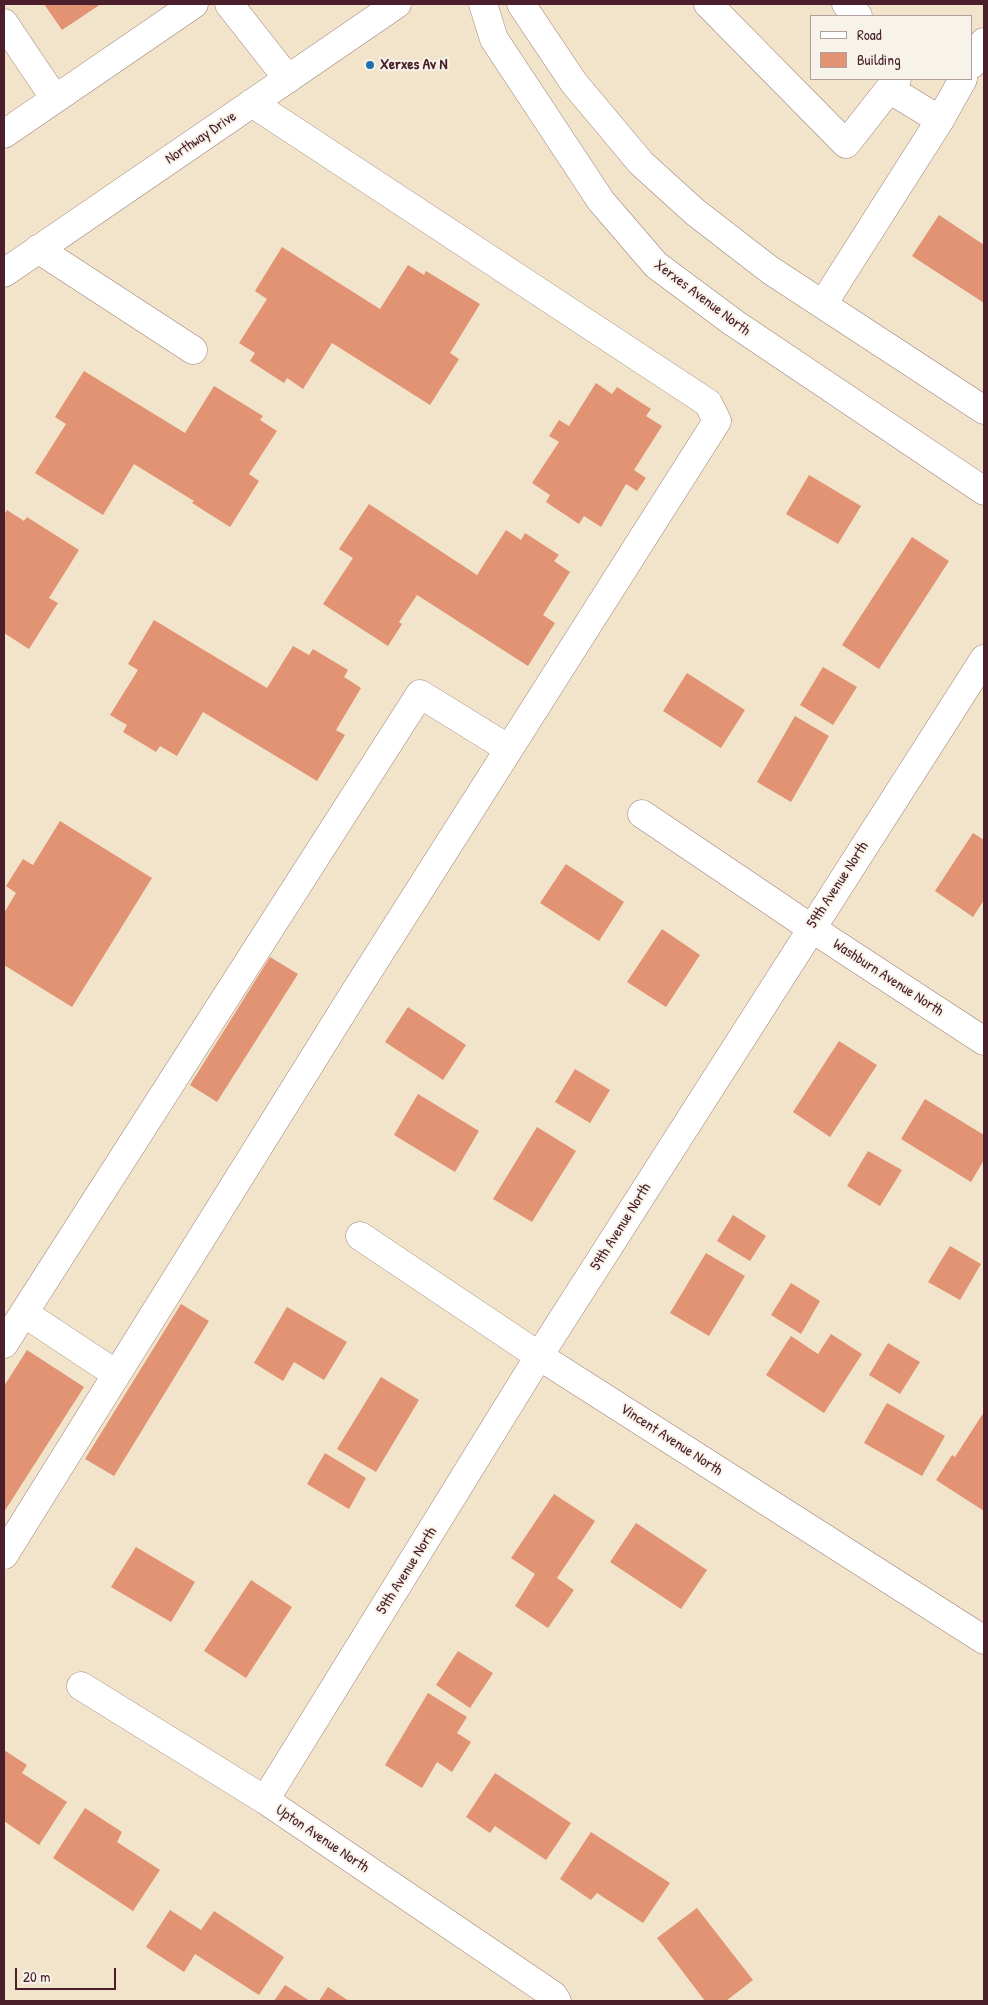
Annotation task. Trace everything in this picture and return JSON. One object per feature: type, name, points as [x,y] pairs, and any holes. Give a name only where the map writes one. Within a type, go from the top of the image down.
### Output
[{"type":"street","points":[[4,134],[194,4]]},
{"type":"street","points":[[229,4],[288,79]]},
{"type":"street","name":"Northway Drive","points":[[4,273],[397,4]]},
{"type":"street","name":"Xerxes Avenue North","points":[[483,4],[494,39],[563,144],[601,201],[656,265],[757,339],[984,491]]},
{"type":"street","points":[[521,4],[574,83],[641,163],[695,212],[762,264],[984,410]]},
{"type":"street","points":[[708,4],[846,144],[893,84],[940,120]]},
{"type":"street","points":[[846,4],[857,15]]},
{"type":"street","points":[[4,24],[55,99]]},
{"type":"street","points":[[973,62],[984,42]]},
{"type":"street","points":[[823,304],[963,80]]},
{"type":"street","points":[[4,1555],[353,995],[716,421],[708,403],[252,103]]},
{"type":"street","points":[[38,249],[193,350]]},
{"type":"street","name":"59th Avenue North","points":[[265,1800],[539,1356],[984,659]]},
{"type":"street","points":[[4,1344],[420,694],[509,748]]},
{"type":"street","name":"Washburn Avenue North","points":[[642,814],[811,928],[984,1041]]},
{"type":"street","name":"Vincent Avenue North","points":[[360,1236],[539,1356],[984,1640]]},
{"type":"street","points":[[24,1313],[116,1374]]},
{"type":"street","name":"Upton Avenue North","points":[[81,1686],[265,1800],[553,1995],[557,2001]]},
{"type":"building","points":[[44,4],[101,4],[62,30]]},
{"type":"building","points":[[939,215],[984,245],[984,303],[912,256]]},
{"type":"building","points":[[282,247],[380,309],[408,265],[424,275],[426,271],[480,304],[450,353],[459,359],[430,405],[332,343],[303,389],[287,378],[284,383],[250,361],[255,353],[239,343],[267,299],[255,291]]},
{"type":"building","points":[[84,371],[185,433],[214,386],[263,416],[260,420],[277,431],[249,474],[259,481],[230,527],[192,503],[194,501],[134,464],[103,515],[35,473],[66,424],[55,417]]},
{"type":"building","points":[[596,383],[612,394],[617,387],[651,409],[646,416],[662,426],[634,470],[646,478],[637,491],[626,484],[601,527],[584,516],[579,524],[546,502],[550,495],[532,483],[559,442],[549,436],[559,420],[569,426]]},
{"type":"building","points":[[809,475],[861,506],[838,544],[786,514]]},
{"type":"building","points":[[369,504],[477,575],[506,530],[521,540],[525,533],[559,555],[554,561],[570,572],[543,615],[555,623],[528,666],[417,595],[399,622],[402,624],[388,646],[323,604],[353,558],[339,549]]},
{"type":"building","points":[[7,510],[24,521],[27,517],[79,550],[49,598],[58,603],[29,649],[4,633],[4,515]]},
{"type":"building","points":[[912,537],[949,561],[879,669],[842,645]]},
{"type":"building","points":[[154,620],[267,688],[293,646],[309,655],[313,649],[348,670],[344,677],[361,688],[336,730],[345,735],[317,781],[203,712],[177,756],[160,746],[156,752],[123,732],[127,725],[110,715],[138,670],[128,664]]},
{"type":"building","points":[[823,667],[857,687],[833,725],[800,705]]},
{"type":"building","points":[[687,673],[745,710],[721,748],[663,711]]},
{"type":"building","points":[[795,716],[829,736],[791,802],[757,782]]},
{"type":"building","points":[[60,821],[152,878],[72,1007],[4,965],[4,913],[16,893],[6,886],[23,859],[33,865]]},
{"type":"building","points":[[973,833],[984,840],[984,900],[973,917],[935,891]]},
{"type":"building","points":[[566,864],[624,902],[599,941],[540,903]]},
{"type":"building","points":[[662,929],[700,955],[666,1007],[627,982]]},
{"type":"building","points":[[270,957],[298,974],[217,1102],[190,1085]]},
{"type":"building","points":[[408,1007],[466,1045],[443,1080],[385,1042]]},
{"type":"building","points":[[839,1041],[877,1065],[830,1137],[793,1112]]},
{"type":"building","points":[[575,1069],[610,1090],[590,1123],[555,1102]]},
{"type":"building","points":[[418,1094],[479,1131],[455,1172],[394,1135]]},
{"type":"building","points":[[925,1099],[984,1135],[984,1160],[971,1182],[901,1139]]},
{"type":"building","points":[[537,1127],[576,1151],[532,1222],[493,1199]]},
{"type":"building","points":[[868,1151],[902,1170],[880,1206],[847,1186]]},
{"type":"building","points":[[733,1215],[766,1236],[750,1261],[717,1241]]},
{"type":"building","points":[[950,1246],[981,1264],[960,1300],[928,1282]]},
{"type":"building","points":[[706,1253],[745,1276],[709,1336],[670,1313]]},
{"type":"building","points":[[791,1283],[820,1301],[801,1334],[771,1315]]},
{"type":"building","points":[[181,1304],[209,1321],[114,1476],[85,1459]]},
{"type":"building","points":[[287,1307],[347,1342],[324,1380],[294,1362],[283,1381],[254,1363]]},
{"type":"building","points":[[831,1334],[862,1354],[824,1413],[766,1375],[791,1336],[818,1354]]},
{"type":"building","points":[[888,1343],[920,1362],[900,1394],[869,1375]]},
{"type":"building","points":[[27,1350],[84,1387],[4,1512],[4,1386]]},
{"type":"building","points":[[381,1377],[419,1400],[376,1472],[337,1449]]},
{"type":"building","points":[[887,1403],[945,1436],[922,1476],[864,1443]]},
{"type":"building","points":[[984,1412],[984,1511],[936,1480],[952,1455],[955,1457]]},
{"type":"building","points":[[325,1453],[366,1478],[349,1509],[307,1484]]},
{"type":"building","points":[[554,1494],[595,1521],[557,1578],[574,1590],[548,1628],[515,1606],[535,1574],[511,1558]]},
{"type":"building","points":[[636,1523],[707,1570],[681,1609],[610,1562]]},
{"type":"building","points":[[136,1547],[195,1582],[171,1622],[111,1587]]},
{"type":"building","points":[[251,1580],[292,1607],[246,1678],[204,1651]]},
{"type":"building","points":[[458,1651],[493,1673],[470,1708],[436,1685]]},
{"type":"building","points":[[428,1693],[467,1717],[457,1733],[471,1742],[452,1772],[437,1762],[422,1788],[385,1765]]},
{"type":"building","points":[[4,1750],[27,1765],[22,1773],[67,1802],[39,1845],[4,1821]]},
{"type":"building","points":[[495,1773],[571,1823],[546,1860],[495,1826],[490,1833],[466,1817]]},
{"type":"building","points":[[85,1808],[122,1832],[117,1842],[160,1870],[133,1911],[53,1858]]},
{"type":"building","points":[[591,1832],[670,1883],[643,1923],[597,1893],[591,1900],[560,1879]]},
{"type":"building","points":[[697,1908],[753,1980],[726,2001],[705,2001],[657,1938]]},
{"type":"building","points":[[170,1910],[201,1930],[214,1911],[284,1957],[259,1995],[195,1954],[184,1972],[146,1947]]},
{"type":"building","points":[[285,1985],[310,2001],[274,2001]]},
{"type":"building","points":[[328,1987],[349,2001],[319,2001]]},
{"type":"place","name":"Xerxes Av N","points":[[370,65]]}]
